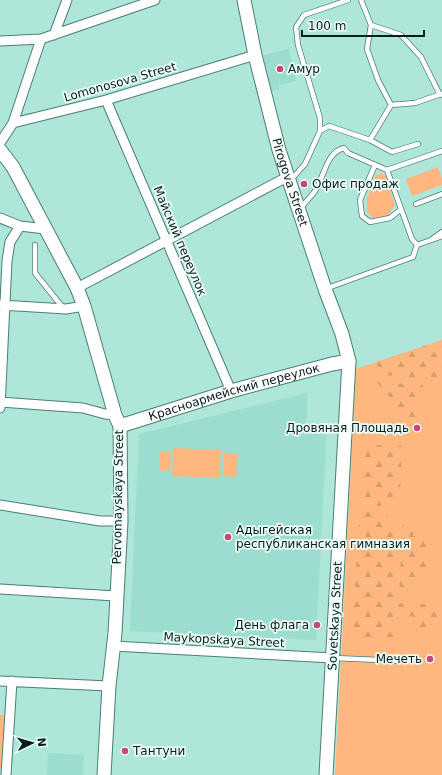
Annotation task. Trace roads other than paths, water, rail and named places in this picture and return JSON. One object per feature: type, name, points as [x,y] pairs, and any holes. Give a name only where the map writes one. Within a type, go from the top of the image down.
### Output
[{"type":"street","points":[[54,35],[67,0]]},
{"type":"street","points":[[0,41],[41,39],[54,35],[127,3],[155,0]]},
{"type":"street","name":"Pirogova Street","points":[[244,0],[255,55],[288,179],[325,289],[342,334],[349,361]]},
{"type":"street","points":[[0,143],[13,123],[41,39]]},
{"type":"street","name":"Lomonosova Street","points":[[13,123],[106,100],[255,55]]},
{"type":"street","name":"Майский переулок","points":[[106,100],[232,391]]},
{"type":"street","name":"Pervomayskaya Street","points":[[0,150],[13,167],[77,288],[84,306],[118,420],[121,521],[104,775]]},
{"type":"street","points":[[77,288],[166,240],[288,179]]},
{"type":"street","points":[[0,218],[20,226],[45,229]]},
{"type":"street","points":[[0,408],[4,267],[10,242],[20,226]]},
{"type":"street","points":[[3,305],[64,309],[84,306]]},
{"type":"street","name":"Красноармейский переулок","points":[[0,402],[83,408],[106,414],[118,420],[332,364],[349,361]]},
{"type":"street","name":"Sovetskaya Street","points":[[326,775],[349,361]]},
{"type":"street","points":[[0,505],[100,521],[121,521]]},
{"type":"street","points":[[0,589],[116,596]]},
{"type":"street","name":"Maykopskaya Street","points":[[113,646],[333,658]]},
{"type":"street","points":[[0,681],[109,686]]},
{"type":"street","points":[[6,775],[12,681]]},
{"type":"lane","points":[[288,179],[295,177],[305,164],[320,131],[320,118],[298,44],[296,27],[304,15],[348,0]]},
{"type":"lane","points":[[361,0],[371,25],[367,49],[378,80],[391,105]]},
{"type":"lane","points":[[371,25],[400,35],[421,57],[441,94],[415,104],[391,105]]},
{"type":"lane","points":[[370,140],[391,105]]},
{"type":"lane","points":[[320,131],[329,126],[370,140],[392,152],[418,144]]},
{"type":"lane","points":[[298,211],[316,191],[332,155],[338,149],[344,148],[348,154],[387,170],[442,151]]},
{"type":"lane","points":[[375,165],[360,200],[362,216],[370,222],[390,218],[400,210]]},
{"type":"lane","points":[[387,170],[400,210],[412,239],[417,245]]},
{"type":"lane","points":[[416,204],[442,194]]},
{"type":"lane","points":[[429,241],[442,232]]},
{"type":"lane","points":[[417,245],[442,236]]},
{"type":"lane","points":[[35,245],[35,273],[64,309]]},
{"type":"lane","points":[[325,289],[413,257],[417,245]]},
{"type":"lane","points":[[333,658],[403,661]]},
{"type":"place","name":"Амур","points":[[280,69]]},
{"type":"place","name":"Офис продаж","points":[[304,184]]},
{"type":"place","name":"Дровяная Площадь","points":[[417,428]]},
{"type":"place","name":"Адыгейская республиканская гимназия","points":[[228,537]]},
{"type":"place","name":"День флага","points":[[317,625]]},
{"type":"place","name":"Мечеть","points":[[430,659]]},
{"type":"place","name":"Тантуни","points":[[125,751]]}]
